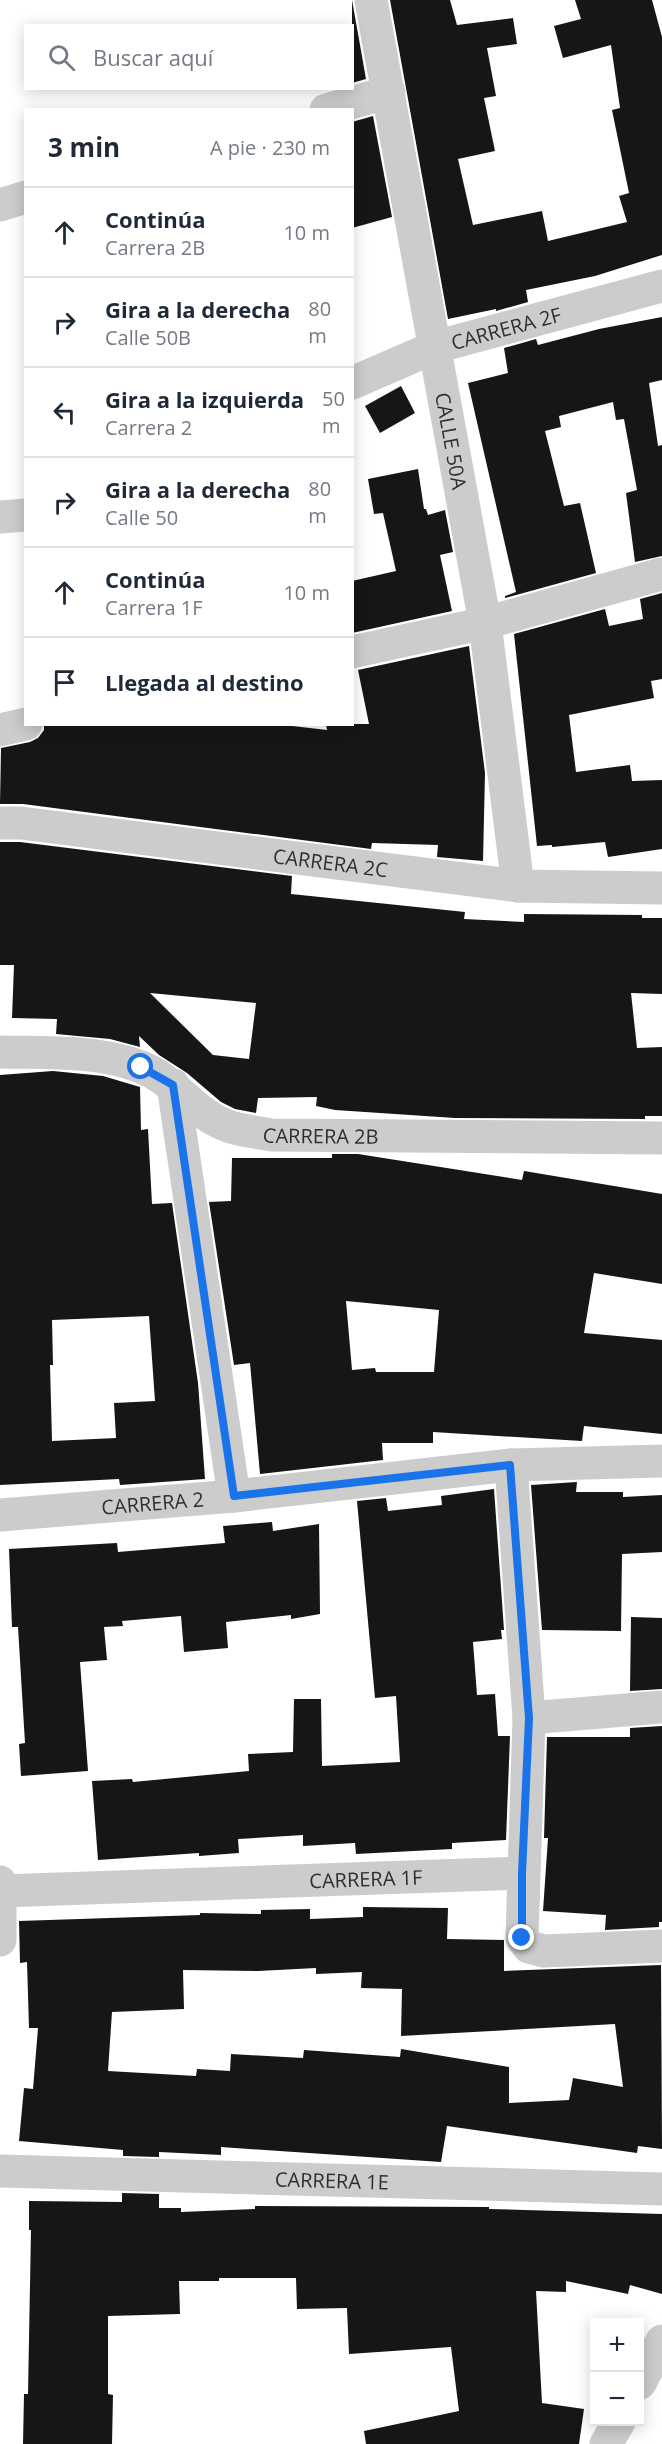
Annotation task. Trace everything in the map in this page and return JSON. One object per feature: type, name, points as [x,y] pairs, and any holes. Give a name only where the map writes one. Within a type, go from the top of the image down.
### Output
[{"type":"street","name":"CALLE 50A","points":[[371,0],[485,623],[518,886]]},
{"type":"street","points":[[333,108],[388,92]]},
{"type":"street","points":[[0,205],[24,198]]},
{"type":"street","name":"CARRERA 2F","points":[[354,382],[435,347],[662,286]]},
{"type":"street","points":[[0,517],[24,515]]},
{"type":"street","points":[[354,652],[485,623],[662,574]]},
{"type":"street","points":[[0,730],[24,724]]},
{"type":"street","name":"CARRERA 2C","points":[[0,823],[21,823],[518,886],[662,888]]},
{"type":"street","name":"CARRERA 2B","points":[[0,1052],[93,1055],[141,1067],[173,1085],[200,1110],[224,1125],[272,1135],[662,1138]]},
{"type":"street","points":[[173,1085],[234,1496]]},
{"type":"street","name":"CARRERA 2","points":[[0,1515],[234,1496],[510,1465],[662,1461]]},
{"type":"street","points":[[510,1465],[529,1718],[522,1873],[522,1938],[529,1947],[544,1951],[662,1946]]},
{"type":"street","points":[[529,1718],[662,1707]]},
{"type":"street","name":"CARRERA 1F","points":[[0,1891],[522,1873]]},
{"type":"street","points":[[0,1882],[0,1940]]},
{"type":"street","name":"CARRERA 1E","points":[[0,2171],[662,2189]]},
{"type":"street","points":[[644,2374],[662,2341]]},
{"type":"street","points":[[606,2444],[616,2426]]},
{"type":"building","points":[[352,0],[366,79],[354,82],[354,24],[352,24]]},
{"type":"building","points":[[390,0],[450,0],[457,25],[513,18],[517,44],[487,48],[496,96],[484,98],[495,151],[458,159],[473,225],[542,211],[548,241],[627,222],[619,196],[629,193],[612,110],[620,108],[611,45],[563,58],[554,26],[581,19],[575,0],[652,0],[662,37],[662,255],[595,276],[526,290],[528,302],[496,311],[496,309],[448,319]]},
{"type":"building","points":[[373,116],[392,217],[354,227],[354,121]]},
{"type":"building","points":[[662,317],[662,380],[649,383],[658,446],[662,445],[662,556],[635,562],[626,493],[637,490],[624,419],[616,420],[613,402],[559,416],[561,427],[545,431],[564,506],[580,503],[596,573],[505,598],[516,592],[468,383],[508,373],[504,348],[536,339],[538,345],[599,329]]},
{"type":"building","points":[[401,386],[415,413],[380,433],[365,406]]},
{"type":"building","points":[[418,469],[424,509],[428,515],[445,510],[453,552],[440,555],[452,611],[354,633],[354,581],[396,571],[383,513],[374,514],[368,479]]},
{"type":"building","points":[[662,593],[662,679],[651,681],[654,698],[569,715],[576,772],[630,765],[632,781],[662,780],[662,849],[608,857],[605,842],[552,847],[552,845],[537,846],[514,634],[605,609],[609,626],[643,619],[640,599]]},
{"type":"building","points":[[469,646],[485,773],[483,861],[437,857],[438,845],[372,843],[371,849],[23,804],[0,804],[1,748],[38,738],[44,726],[292,726],[327,730],[326,726],[369,724],[358,670]]},
{"type":"building","points":[[0,842],[20,842],[292,876],[291,894],[465,912],[464,919],[524,922],[524,914],[642,915],[642,918],[662,918],[662,994],[631,993],[637,1048],[662,1047],[662,1116],[645,1116],[645,1119],[455,1118],[335,1110],[316,1106],[317,1097],[258,1098],[256,1113],[235,1109],[221,1102],[187,1073],[159,1055],[139,1036],[140,1047],[110,1039],[56,1034],[57,1019],[12,1018],[14,965],[0,965]],"holes":[[[150,993],[256,1003],[249,1059],[213,1055]]]},
{"type":"building","points":[[53,1071],[103,1076],[140,1087],[141,1130],[148,1129],[152,1204],[172,1203],[198,1383],[205,1479],[120,1485],[119,1479],[0,1485],[0,1075]],"holes":[[[149,1316],[155,1401],[114,1403],[116,1438],[52,1441],[50,1365],[53,1365],[52,1320]]]},
{"type":"building","points":[[332,1154],[358,1154],[522,1180],[524,1171],[662,1194],[662,1284],[594,1273],[584,1333],[662,1340],[662,1434],[584,1426],[582,1441],[433,1432],[433,1443],[382,1443],[383,1460],[260,1474],[250,1363],[234,1365],[209,1202],[231,1201],[232,1158],[332,1158]],"holes":[[[346,1301],[439,1310],[434,1372],[376,1372],[375,1368],[352,1370]]]},
{"type":"building","points":[[577,1482],[576,1492],[623,1492],[623,1497],[662,1495],[662,1552],[622,1554],[621,1631],[542,1630],[531,1485]]},
{"type":"building","points":[[494,1489],[504,1630],[501,1630],[502,1639],[473,1642],[477,1695],[495,1694],[498,1736],[510,1736],[506,1840],[452,1843],[452,1849],[356,1854],[355,1843],[303,1846],[303,1835],[238,1839],[239,1853],[199,1856],[199,1853],[98,1860],[92,1781],[132,1779],[133,1782],[249,1771],[248,1754],[293,1752],[294,1699],[321,1699],[322,1766],[400,1762],[396,1696],[375,1698],[357,1501],[386,1498],[388,1511],[442,1505],[441,1496]]},
{"type":"building","points":[[272,1522],[273,1531],[319,1524],[320,1614],[291,1619],[291,1615],[226,1622],[228,1648],[184,1652],[181,1616],[122,1621],[123,1626],[104,1627],[107,1660],[80,1662],[88,1771],[21,1776],[19,1744],[25,1743],[18,1627],[12,1627],[9,1549],[117,1543],[118,1552],[225,1543],[223,1526]]},
{"type":"building","points":[[631,1617],[662,1618],[662,1689],[630,1691]]},
{"type":"building","points":[[662,1726],[662,1922],[659,1922],[659,1927],[605,1930],[606,1915],[543,1911],[548,1838],[544,1838],[547,1737],[630,1737],[630,1728]]},
{"type":"building","points":[[363,1907],[448,1908],[447,1939],[504,1940],[504,1971],[661,1965],[662,2149],[638,2146],[637,2153],[447,2126],[441,2162],[221,2147],[221,2155],[159,2152],[159,2157],[123,2156],[123,2150],[19,2141],[24,2088],[33,2089],[38,2028],[29,2028],[27,1962],[20,1963],[19,1921],[200,1915],[200,1913],[261,1914],[261,1910],[310,1909],[310,1919],[363,1917]],"holes":[[[316,1968],[316,1974],[362,1972],[361,1988],[402,1989],[401,2036],[615,2024],[623,2087],[573,2078],[569,2100],[509,2103],[509,2067],[401,2049],[400,2057],[304,2050],[303,2058],[231,2054],[230,2071],[197,2069],[196,2076],[108,2071],[112,2012],[184,2009],[183,1970],[258,1971]]]},
{"type":"building","points":[[122,2193],[159,2194],[159,2208],[181,2208],[181,2212],[255,2209],[255,2206],[489,2207],[489,2209],[662,2214],[662,2294],[630,2285],[628,2294],[566,2281],[566,2292],[536,2291],[542,2403],[584,2409],[579,2444],[366,2444],[364,2431],[459,2411],[451,2347],[349,2354],[347,2308],[297,2309],[296,2278],[219,2278],[219,2281],[179,2281],[180,2314],[108,2316],[108,2394],[113,2395],[112,2444],[23,2444],[24,2394],[28,2394],[31,2230],[29,2230],[29,2201],[122,2202]]},
{"type":"route","points":[[141,1067],[173,1085],[234,1496],[510,1465],[529,1718],[522,1873],[522,1938]]}]
